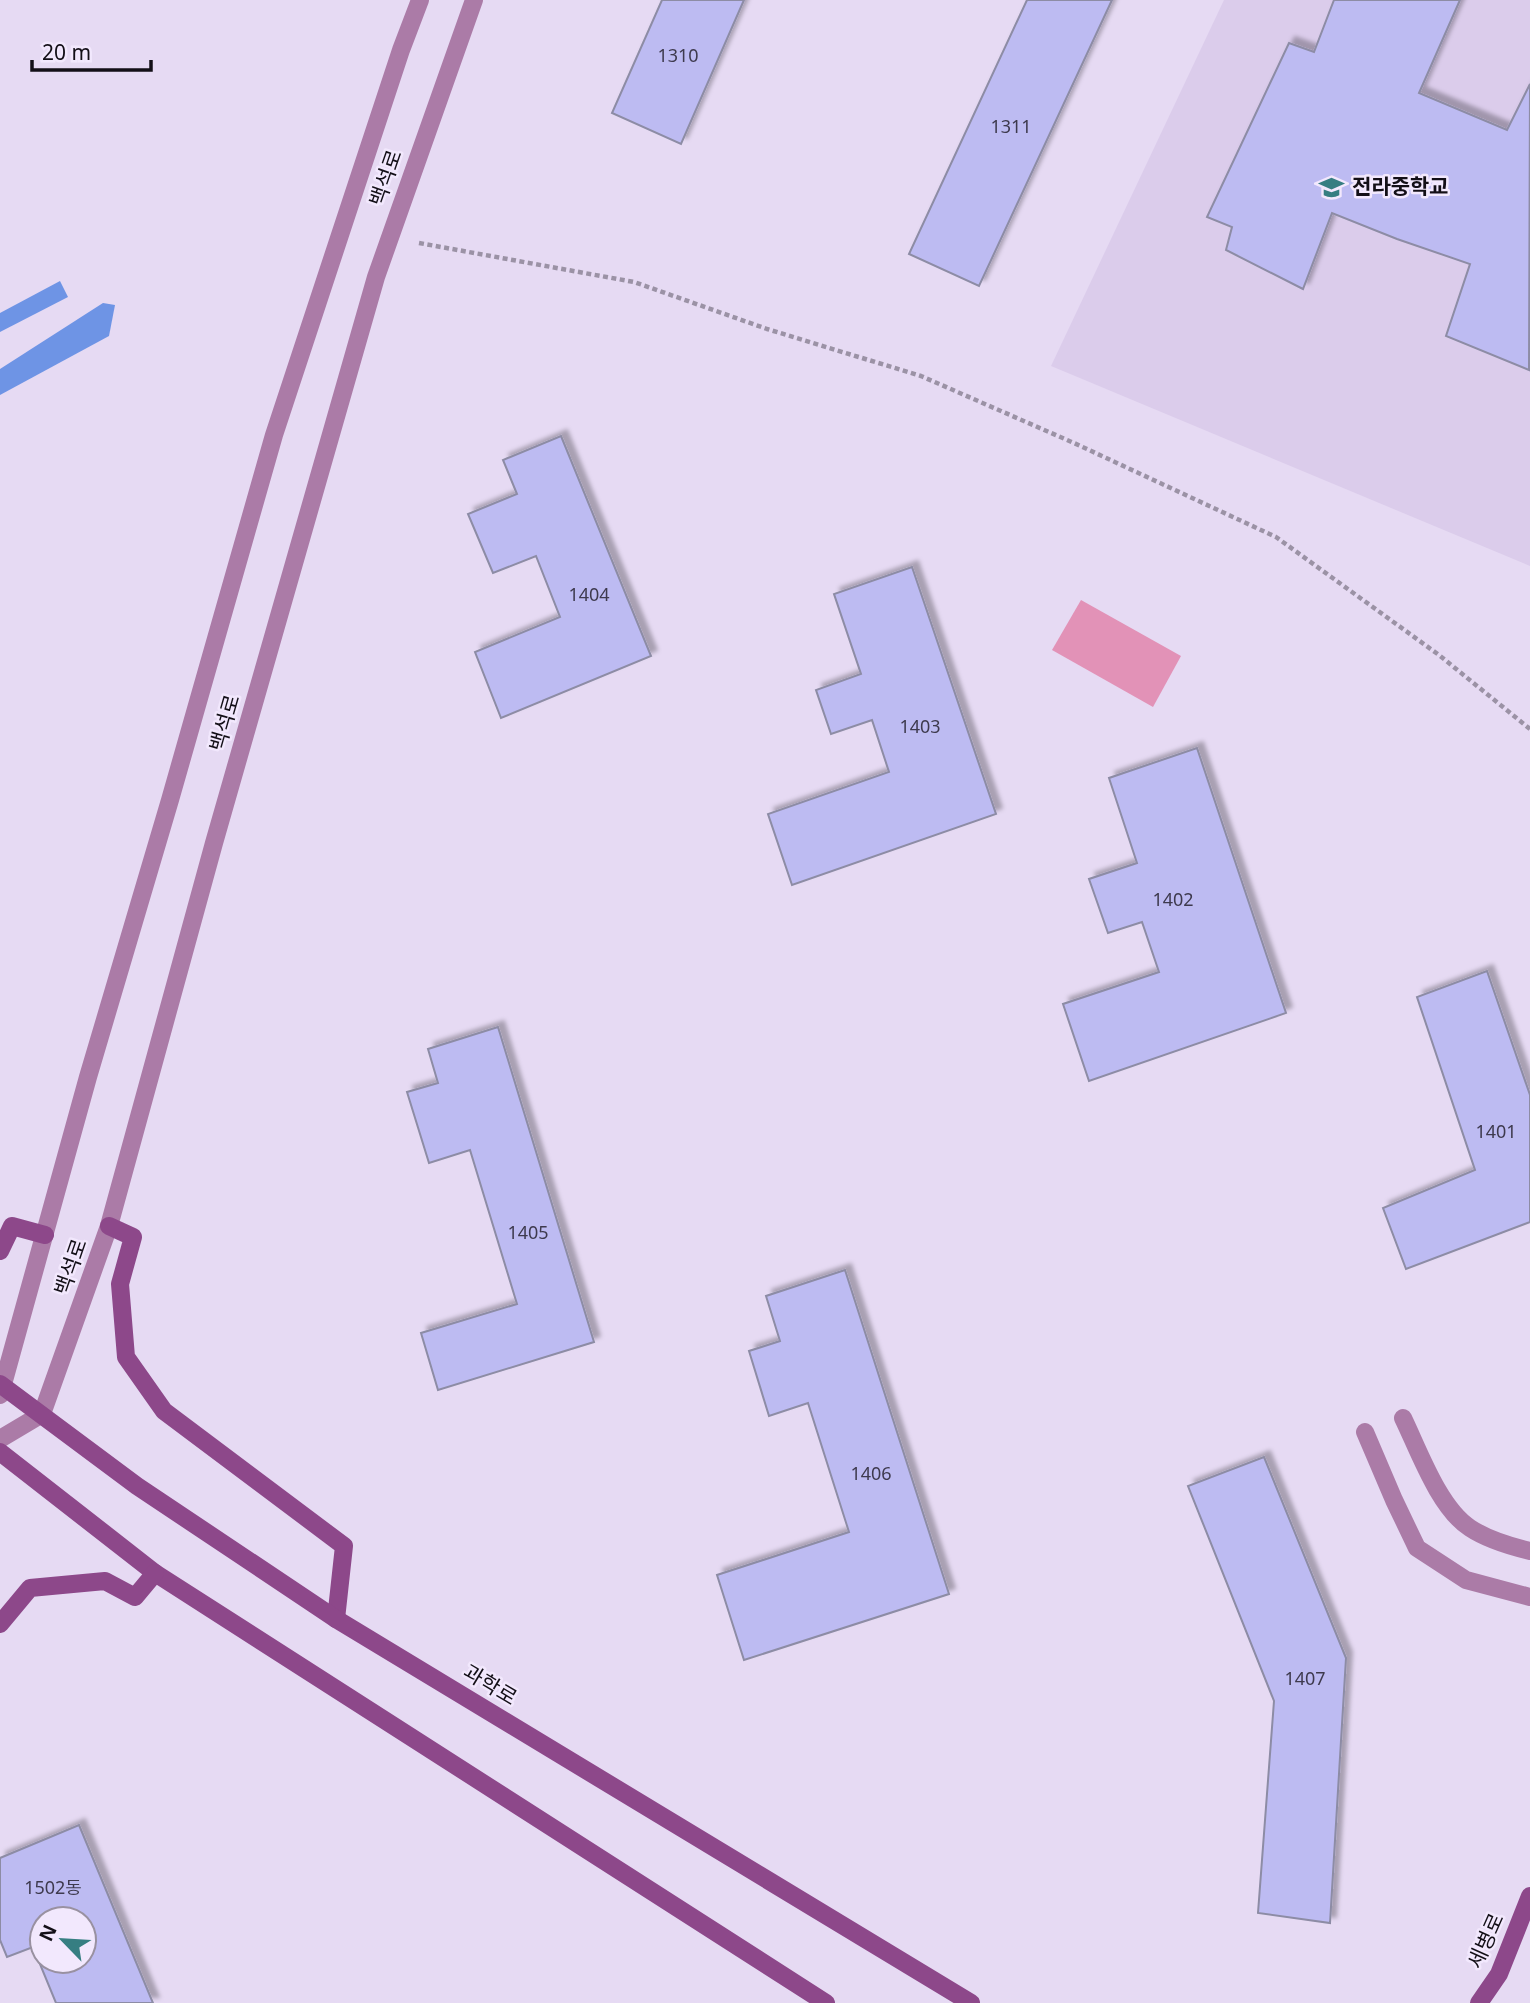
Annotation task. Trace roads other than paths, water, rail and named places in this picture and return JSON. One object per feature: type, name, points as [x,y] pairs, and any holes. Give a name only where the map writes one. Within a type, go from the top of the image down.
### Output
[{"type":"street","name":"백석로","points":[[1,1388],[274,435],[401,50],[420,0]]},
{"type":"street","name":"백석로","points":[[42,1414],[109,1226],[214,843],[376,277],[474,0]]},
{"type":"street","points":[[0,1251],[12,1226],[46,1235]]},
{"type":"street","points":[[109,1226],[133,1237],[120,1284],[127,1357],[164,1411],[344,1546],[336,1619]]},
{"type":"street","name":"과학로","points":[[1,1388],[42,1414],[137,1486],[336,1619],[971,2003]]},
{"type":"street","points":[[0,1439],[42,1414]]},
{"type":"street","points":[[1403,1418],[1444,1502],[1468,1527],[1501,1544],[1530,1552]]},
{"type":"street","points":[[1365,1432],[1417,1548],[1466,1580],[1530,1597]]},
{"type":"street","points":[[0,1452],[155,1573],[826,2003]]},
{"type":"street","points":[[0,1624],[30,1588],[105,1580],[135,1597],[155,1573]]},
{"type":"street","name":"세병로","points":[[1479,2003],[1499,1974],[1530,1896]]},
{"type":"water","points":[[60,281],[68,297],[0,332],[0,313]]},
{"type":"water","points":[[103,303],[115,305],[109,336],[0,395],[0,369]]},
{"type":"place","name":"전라중학교","points":[[1332,187]]}]
